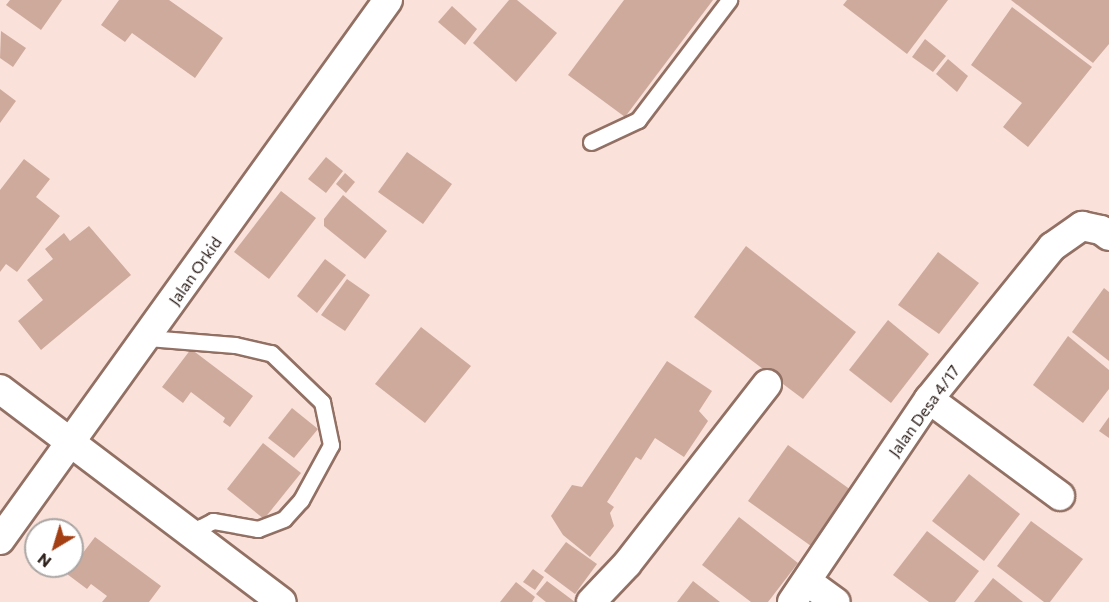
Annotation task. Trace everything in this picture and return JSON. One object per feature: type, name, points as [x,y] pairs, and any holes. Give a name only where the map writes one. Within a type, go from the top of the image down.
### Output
[{"type":"street","name":"Jalan Orkid","points":[[0,540],[72,444],[388,0]]},
{"type":"street","name":"Jalan Desa 4/17","points":[[800,592],[929,399],[1052,247],[1069,232],[1082,226],[1101,230],[1109,236]]},
{"type":"street","points":[[591,602],[627,564],[767,384]]},
{"type":"street","points":[[0,389],[282,602]]},
{"type":"street","points":[[929,399],[1060,496]]},
{"type":"street","points":[[800,592],[836,602]]},
{"type":"lane","points":[[591,142],[638,120],[729,0]]},
{"type":"lane","points":[[148,338],[235,345],[271,353],[322,402],[331,445],[301,500],[285,519],[258,529],[213,522],[201,526],[193,537]]},
{"type":"building","points":[[10,0],[62,0],[41,30],[6,5]]},
{"type":"building","points":[[119,0],[169,0],[223,38],[195,78],[132,33],[125,42],[101,25]]},
{"type":"building","points":[[509,0],[517,0],[557,33],[516,82],[473,43]]},
{"type":"building","points":[[624,0],[713,0],[625,117],[568,75]]},
{"type":"building","points":[[847,0],[948,0],[907,54],[843,5]]},
{"type":"building","points":[[1011,0],[1109,0],[1109,44],[1093,63]]},
{"type":"building","points":[[452,6],[477,29],[465,45],[438,22]]},
{"type":"building","points":[[1012,7],[1092,67],[1028,147],[1003,127],[1022,103],[971,65]]},
{"type":"building","points":[[1,31],[26,48],[13,67],[0,58]]},
{"type":"building","points":[[925,39],[946,56],[933,72],[912,57]]},
{"type":"building","points":[[948,59],[968,76],[957,92],[936,74]]},
{"type":"building","points":[[0,89],[16,101],[0,123]]},
{"type":"building","points":[[407,152],[452,184],[423,224],[378,192]]},
{"type":"building","points":[[326,157],[343,171],[326,193],[308,179]]},
{"type":"building","points":[[24,159],[50,179],[36,197],[60,216],[17,272],[6,264],[0,272],[0,190]]},
{"type":"building","points":[[345,173],[355,182],[346,193],[336,184]]},
{"type":"building","points":[[281,191],[316,218],[269,279],[234,252]]},
{"type":"building","points":[[343,195],[387,231],[365,259],[324,226],[324,219]]},
{"type":"building","points":[[89,226],[131,275],[41,350],[18,321],[43,300],[27,280],[53,259],[45,249],[64,233],[70,241]]},
{"type":"building","points":[[746,246],[856,332],[803,399],[694,317]]},
{"type":"building","points":[[938,252],[979,283],[939,334],[898,305]]},
{"type":"building","points":[[325,259],[346,275],[317,313],[297,296]]},
{"type":"building","points":[[347,279],[370,295],[345,331],[321,315]]},
{"type":"building","points":[[1104,288],[1109,292],[1109,361],[1072,332]]},
{"type":"building","points":[[888,320],[929,354],[891,403],[849,370]]},
{"type":"building","points":[[421,327],[471,366],[425,423],[375,384]]},
{"type":"building","points":[[1068,336],[1109,370],[1109,389],[1083,423],[1033,385]]},
{"type":"building","points":[[191,349],[253,396],[230,427],[223,422],[225,418],[191,392],[183,403],[162,387]]},
{"type":"building","points":[[667,361],[712,391],[699,411],[708,421],[684,457],[655,438],[641,460],[636,457],[607,502],[614,507],[610,513],[614,526],[590,557],[563,535],[551,516],[572,485],[582,487]]},
{"type":"building","points":[[292,408],[318,429],[294,458],[268,438]]},
{"type":"building","points":[[1109,417],[1109,438],[1099,431]]},
{"type":"building","points":[[263,443],[301,473],[264,519],[227,489]]},
{"type":"building","points":[[788,445],[851,490],[811,546],[748,501]]},
{"type":"building","points":[[969,474],[1020,514],[984,561],[932,521]]},
{"type":"building","points":[[739,517],[798,563],[768,602],[751,602],[702,565]]},
{"type":"building","points":[[1031,521],[1083,559],[1050,602],[1044,602],[997,566]]},
{"type":"building","points":[[927,531],[979,571],[955,602],[929,602],[893,575]]},
{"type":"building","points":[[95,537],[161,586],[149,602],[102,602],[107,596],[91,584],[87,589],[72,578],[84,578],[84,552]]},
{"type":"building","points":[[566,542],[597,564],[575,594],[544,571]]},
{"type":"building","points":[[533,569],[544,577],[535,590],[523,582]]},
{"type":"building","points":[[993,578],[1023,602],[974,602]]},
{"type":"building","points":[[547,581],[575,602],[546,602],[536,594]]},
{"type":"building","points":[[693,581],[720,602],[677,602]]},
{"type":"building","points":[[516,582],[535,597],[532,602],[500,602]]}]
